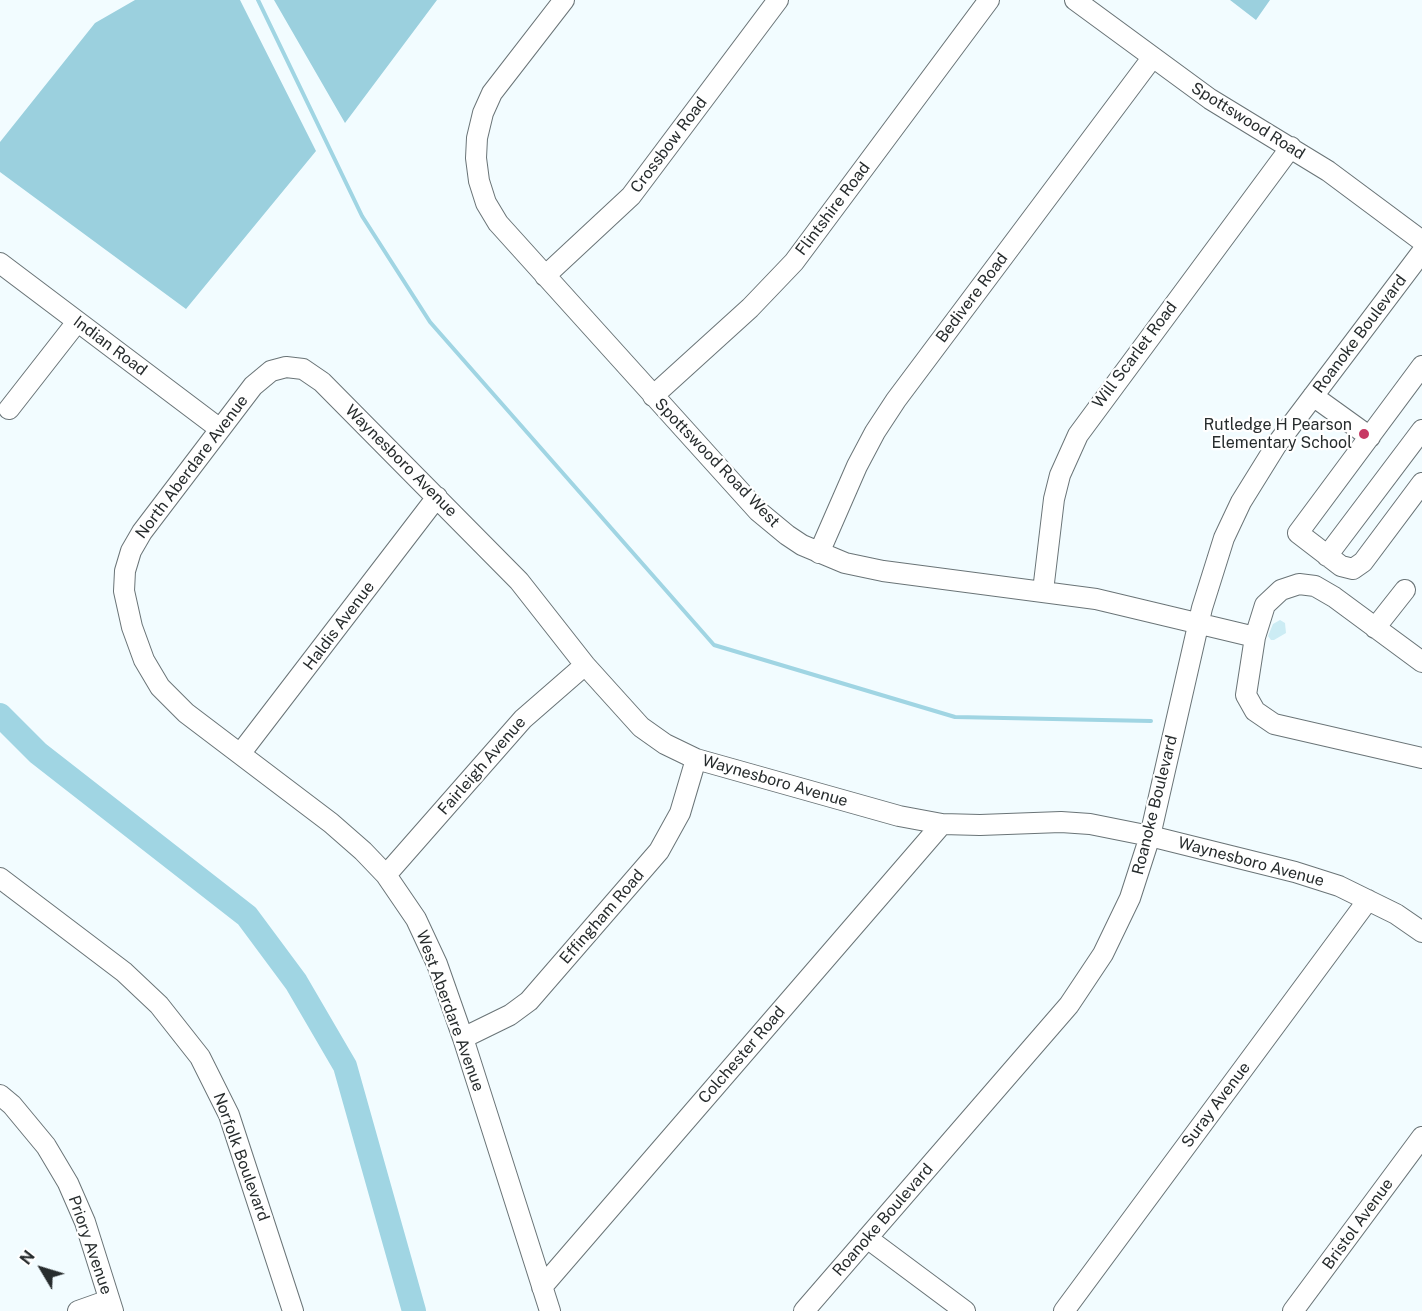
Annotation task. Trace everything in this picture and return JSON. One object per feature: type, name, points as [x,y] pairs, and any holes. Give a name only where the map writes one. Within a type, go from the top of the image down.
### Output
[{"type":"street","name":"Spottswood Road West","points":[[564,0],[492,93],[483,113],[477,138],[476,158],[479,181],[486,203],[498,223],[758,511],[787,535],[819,553],[845,563],[883,571],[1096,598],[1255,637]]},
{"type":"street","name":"Crossbow Road","points":[[545,276],[631,196],[778,0]]},
{"type":"street","name":"Flintshire Road","points":[[653,396],[750,308],[794,262],[988,0]]},
{"type":"street","name":"Spottswood Road","points":[[1075,0],[1210,99],[1328,171],[1422,241]]},
{"type":"street","name":"Bedivere Road","points":[[819,553],[857,466],[875,432],[896,400],[1152,58]]},
{"type":"street","name":"Will Scarlet Road","points":[[1042,591],[1054,499],[1060,475],[1078,435],[1291,147]]},
{"type":"street","name":"Roanoke Boulevard","points":[[804,1311],[1069,1005],[1103,954],[1130,898],[1150,836],[1198,623],[1216,561],[1241,502],[1265,462],[1422,252]]},
{"type":"street","name":"Indian Road","points":[[0,263],[220,429]]},
{"type":"street","points":[[9,409],[77,322]]},
{"type":"street","points":[[1422,366],[1298,533],[1341,566],[1353,569],[1363,562],[1422,483]]},
{"type":"street","name":"Waynesboro Avenue","points":[[271,371],[286,367],[303,369],[322,382],[519,581],[585,665],[641,727],[665,744],[696,759],[899,816],[942,824],[1061,822],[1090,824],[1150,836],[1295,872],[1339,886],[1368,900],[1422,932]]},
{"type":"street","name":"North Aberdare Avenue","points":[[125,571],[131,551],[142,532],[253,386],[271,371]]},
{"type":"street","points":[[1313,396],[1370,437]]},
{"type":"street","points":[[1327,556],[1422,430]]},
{"type":"street","name":"Haldis Avenue","points":[[240,754],[437,497]]},
{"type":"street","name":"West Aberdare Avenue","points":[[125,571],[124,591],[132,627],[144,660],[160,687],[186,713],[363,851],[386,875],[416,919],[437,964],[463,1038],[550,1311]]},
{"type":"street","points":[[1422,662],[1315,586],[1299,584],[1281,590],[1265,605],[1255,637],[1246,695],[1255,711],[1274,724],[1422,758]]},
{"type":"street","points":[[1375,628],[1405,590]]},
{"type":"street","name":"Fairleigh Avenue","points":[[386,875],[523,719],[585,665]]},
{"type":"street","name":"Effingham Road","points":[[463,1038],[510,1015],[529,1001],[659,851],[680,813],[696,759]]},
{"type":"street","name":"Colchester Road","points":[[542,1287],[942,824]]},
{"type":"street","name":"Norfolk Boulevard","points":[[0,878],[124,972],[159,1005],[200,1057],[229,1115],[293,1311]]},
{"type":"street","name":"Suray Avenue","points":[[1064,1311],[1368,900]]},
{"type":"street","name":"Priory Avenue","points":[[4,1105],[46,1146],[68,1183],[85,1222],[111,1306]]},
{"type":"street","name":"Bristol Avenue","points":[[1293,1311],[1422,1137]]},
{"type":"street","points":[[867,1238],[965,1311]]},
{"type":"street","points":[[78,1311],[111,1306]]},
{"type":"shaded area","points":[[135,0],[240,0],[316,151],[186,309],[0,172],[0,142],[95,23]]},
{"type":"shaded area","points":[[274,0],[437,0],[345,123]]},
{"type":"shaded area","points":[[1230,0],[1270,0],[1256,20]]},
{"type":"shaded area","points":[[1280,620],[1285,623],[1286,633],[1271,640],[1268,636],[1273,624]]},
{"type":"waterway","points":[[258,0],[362,216],[430,322],[714,645],[955,717],[1151,721]]},
{"type":"waterway","points":[[0,715],[38,753],[247,916],[296,982],[345,1066],[414,1311]]},
{"type":"place","name":"Rutledge H Pearson Elementary School","points":[[1364,434]]}]
